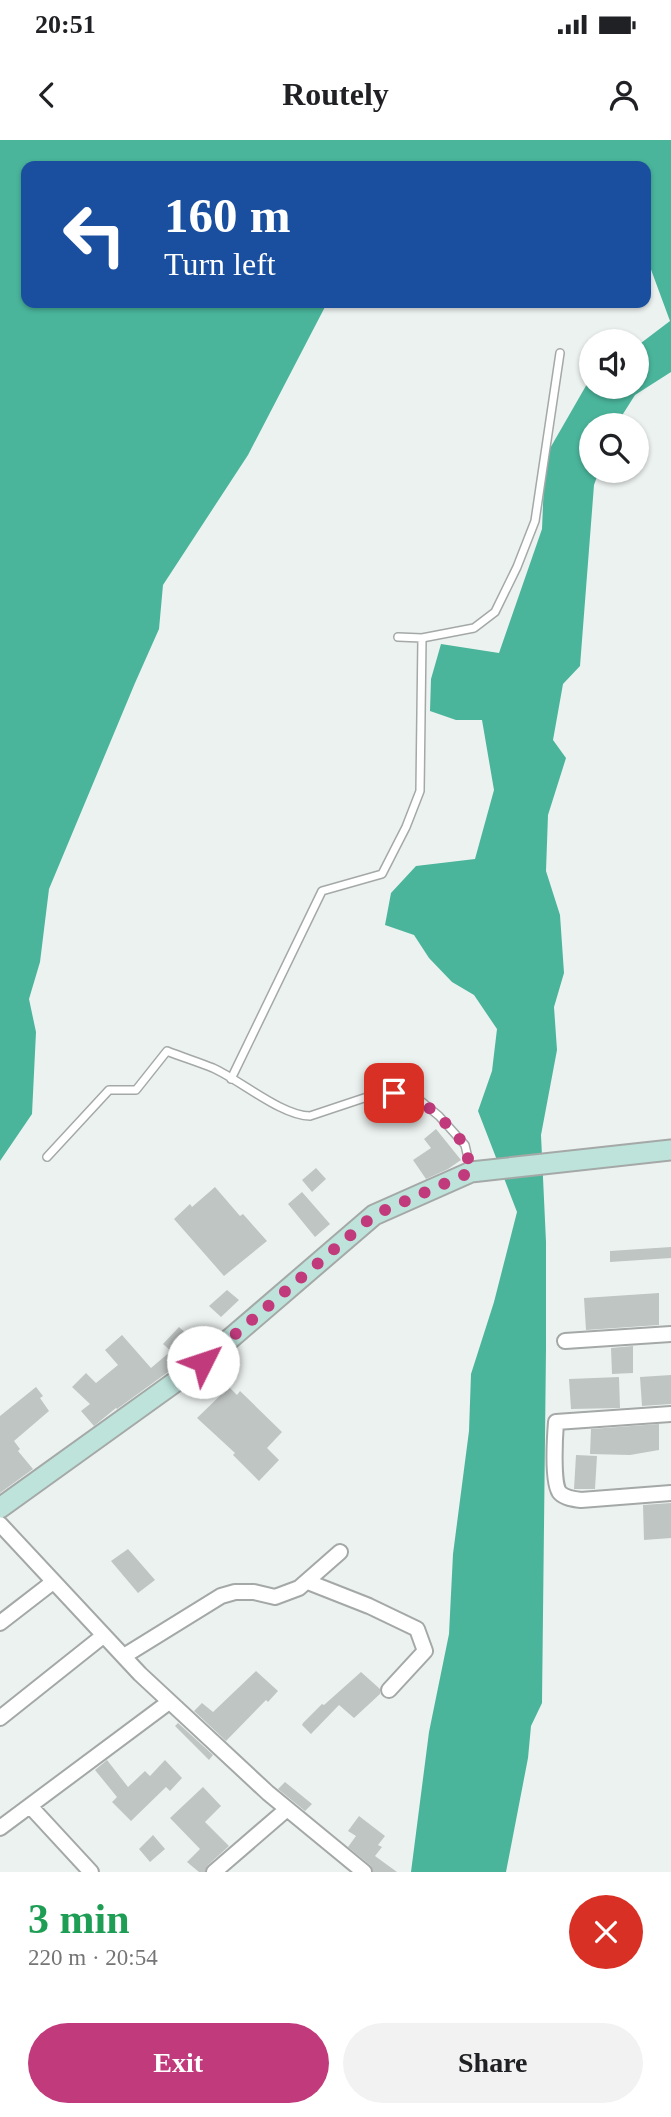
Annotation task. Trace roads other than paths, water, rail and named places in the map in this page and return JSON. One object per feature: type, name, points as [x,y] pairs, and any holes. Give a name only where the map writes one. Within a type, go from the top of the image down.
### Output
[{"type":"street","points":[[0,1508],[203,1362],[374,1215],[471,1172],[671,1150]]},
{"type":"street","points":[[565,1340],[671,1334]]},
{"type":"street","points":[[671,1414],[556,1422],[554,1444],[555,1486],[561,1494],[571,1499],[671,1493]]},
{"type":"street","points":[[0,1524],[103,1636],[169,1702],[288,1809],[364,1872]]},
{"type":"street","points":[[124,1656],[220,1596],[235,1592],[254,1592],[275,1597],[299,1588],[340,1552]]},
{"type":"street","points":[[0,1623],[53,1582]]},
{"type":"street","points":[[308,1582],[369,1606],[417,1629],[425,1651],[389,1690]]},
{"type":"street","points":[[0,1718],[103,1636]]},
{"type":"street","points":[[0,1828],[169,1702]]},
{"type":"street","points":[[30,1806],[91,1872]]},
{"type":"street","points":[[214,1872],[288,1809]]},
{"type":"lane","points":[[398,637],[422,638],[474,628],[495,612],[535,521],[560,353]]},
{"type":"lane","points":[[231,1079],[322,891],[382,874],[406,827],[421,790],[422,638]]},
{"type":"lane","points":[[47,1157],[108,1090],[136,1090],[167,1051],[215,1069],[286,1109],[304,1116],[373,1095],[394,1093],[416,1097],[439,1116],[465,1145],[471,1172]]}]
